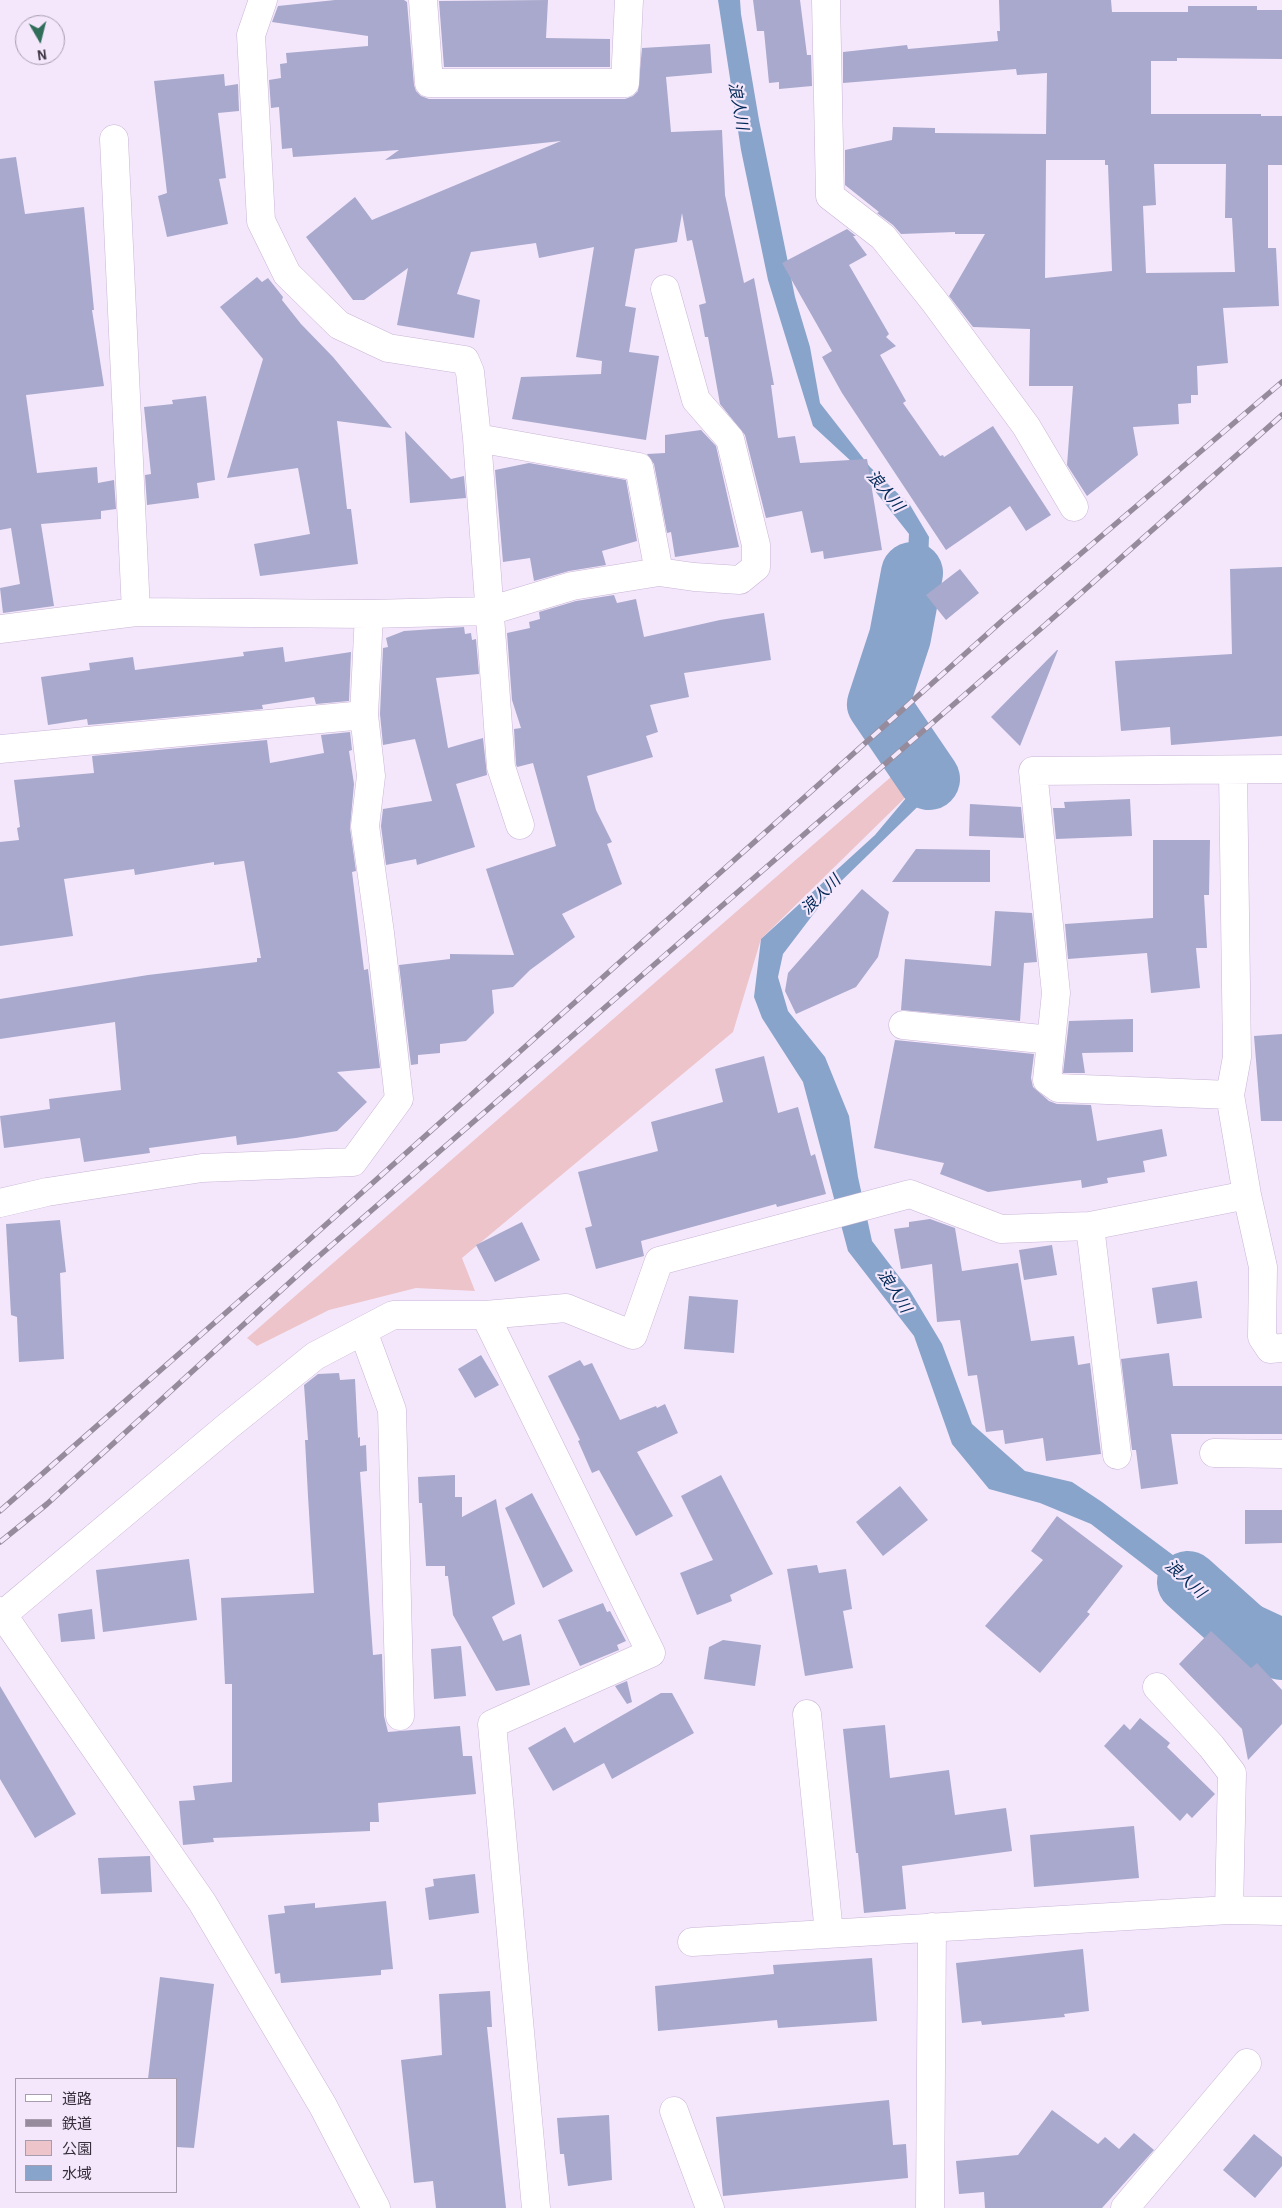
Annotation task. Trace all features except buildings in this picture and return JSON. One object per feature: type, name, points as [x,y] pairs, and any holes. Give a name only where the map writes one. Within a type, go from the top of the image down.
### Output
[{"type":"street","points":[[263,0],[251,35],[261,221],[287,274],[339,325],[388,348],[465,360],[470,372],[477,438],[502,767],[520,825]]},
{"type":"street","points":[[423,0],[429,83],[625,83],[629,0]]},
{"type":"street","points":[[826,0],[830,196],[883,237],[934,301],[1026,426],[1074,507]]},
{"type":"street","points":[[114,139],[136,612]]},
{"type":"street","points":[[0,629],[136,612],[369,614],[489,611],[572,586],[659,572],[740,580],[756,567],[756,545],[730,439],[696,400],[666,289]]},
{"type":"street","points":[[477,438],[639,467],[659,572]]},
{"type":"street","points":[[0,1203],[47,1192],[202,1168],[352,1162],[399,1099],[380,933],[365,826],[371,776],[364,715],[369,614]]},
{"type":"street","points":[[0,749],[364,715]]},
{"type":"street","points":[[1230,1095],[1058,1088],[1047,1080],[1056,993],[1033,771],[1233,771],[1282,769]]},
{"type":"street","points":[[1233,771],[1237,1057],[1230,1095],[1247,1195],[1263,1267],[1262,1337],[1270,1349],[1282,1348]]},
{"type":"street","points":[[903,1026],[1051,1040]]},
{"type":"street","points":[[376,2208],[323,2106],[202,1902],[1,1614],[315,1356],[393,1315],[485,1315],[566,1308],[633,1335],[659,1261],[910,1194],[1001,1229],[1090,1226],[1247,1195]]},
{"type":"street","points":[[1090,1226],[1117,1455]]},
{"type":"street","points":[[485,1315],[651,1653],[492,1724],[536,2208]]},
{"type":"street","points":[[363,1331],[392,1410],[400,1716]]},
{"type":"street","points":[[1214,1453],[1282,1454]]},
{"type":"street","points":[[1157,1687],[1211,1746],[1232,1773],[1229,1910]]},
{"type":"street","points":[[807,1714],[829,1933]]},
{"type":"street","points":[[692,1942],[1229,1910],[1282,1911]]},
{"type":"street","points":[[930,2208],[932,1927]]},
{"type":"street","points":[[1125,2208],[1247,2063]]},
{"type":"street","points":[[674,2111],[710,2208]]},
{"type":"green space","points":[[892,776],[914,789],[761,939],[733,1032],[462,1258],[475,1291],[416,1288],[329,1310],[257,1346],[247,1338]]},
{"type":"water","points":[[718,0],[740,0],[759,120],[795,297],[810,347],[820,403],[870,467],[910,505],[929,537],[928,562],[896,702],[912,736],[934,756],[941,784],[831,891],[783,954],[778,977],[788,1011],[825,1057],[849,1116],[858,1177],[872,1241],[910,1291],[942,1344],[972,1424],[1025,1471],[1072,1482],[1102,1502],[1209,1582],[1282,1616],[1282,1651],[1226,1628],[1091,1524],[1040,1503],[989,1489],[952,1444],[914,1336],[848,1251],[803,1082],[762,1018],[754,997],[761,939],[875,835],[917,785],[912,764],[878,721],[905,611],[909,534],[852,462],[813,426],[768,280],[741,150]]},
{"type":"waterway","name":"浪人川","points":[[912,573],[900,637],[878,704],[929,779]]},
{"type":"waterway","name":"浪人川","points":[[1188,1582],[1256,1643],[1282,1649]]},
{"type":"railway","points":[[0,1511],[302,1246],[1003,620],[1282,382]]},
{"type":"railway","points":[[0,1542],[47,1504],[311,1263],[1045,625],[1282,415]]}]
